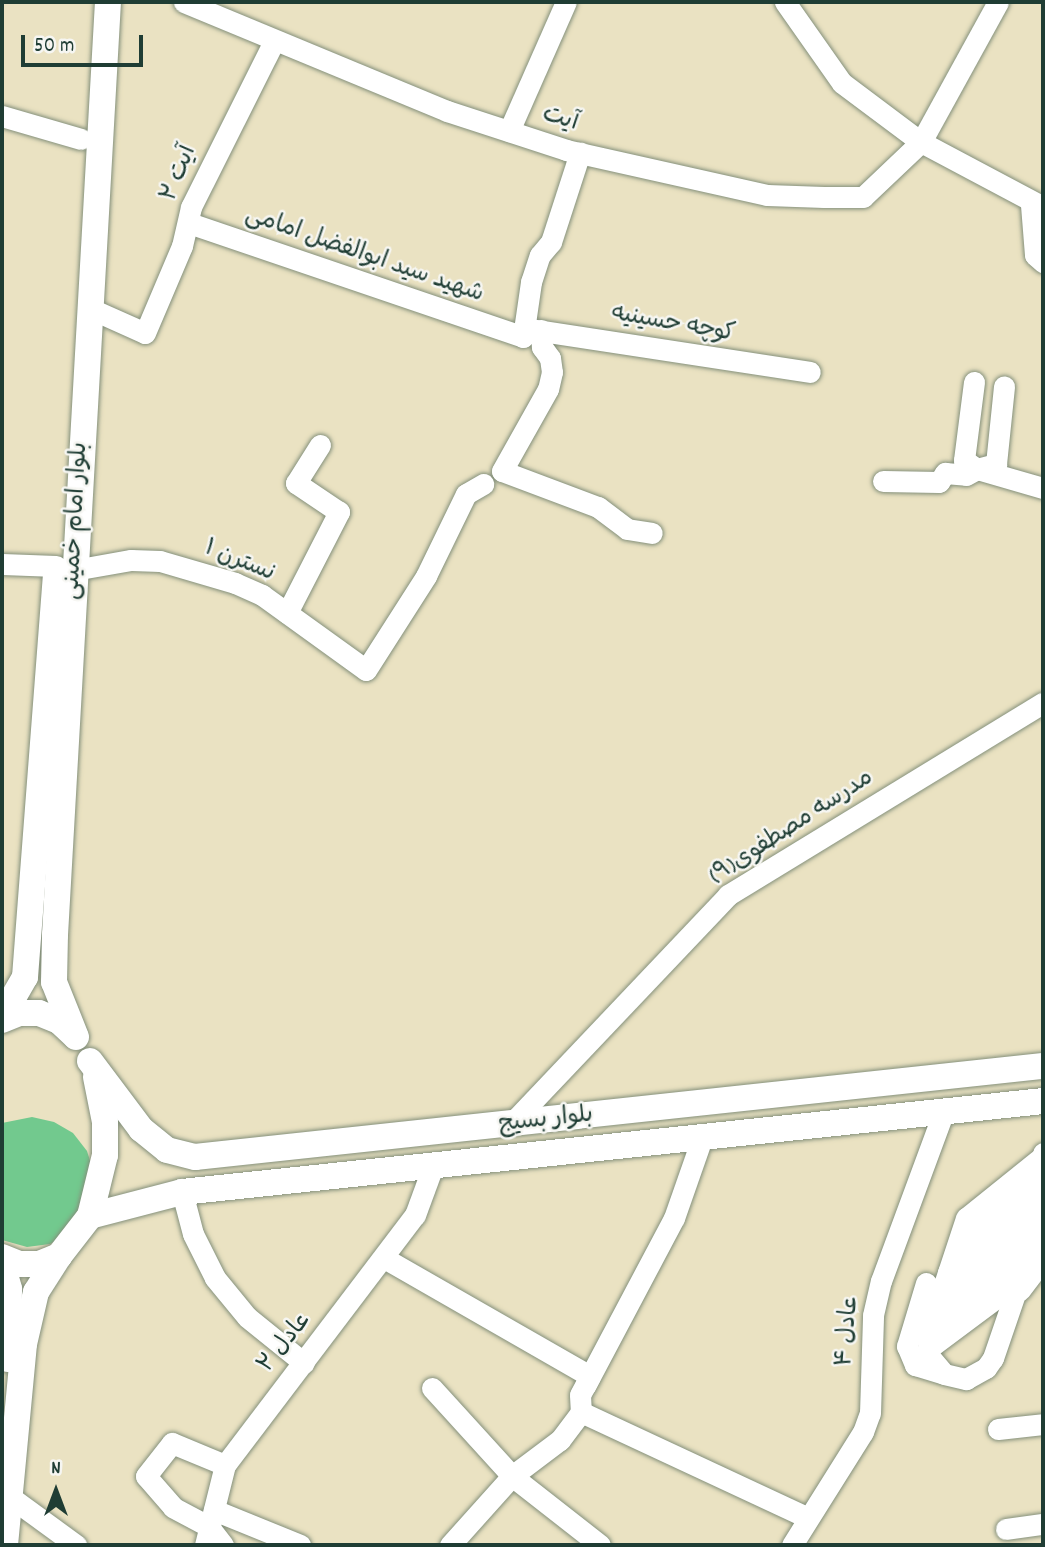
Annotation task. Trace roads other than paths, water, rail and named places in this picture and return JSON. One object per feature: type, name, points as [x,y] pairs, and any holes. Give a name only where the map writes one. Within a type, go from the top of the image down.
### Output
[{"type":"main road","name":"بلوار امام خمینی","points":[[2,1019],[25,977],[89,308],[91,2]]},
{"type":"main road","name":"بلوار امام خمینی","points":[[90,1061],[76,1037],[54,982],[65,568],[90,140],[108,2]]},
{"type":"main road","points":[[2,1019],[19,1013],[39,1013],[59,1021],[76,1037]]},
{"type":"main road","points":[[5,1457],[24,1344],[36,1292],[59,1256],[90,1216],[105,1155],[102,1101],[90,1061]]},
{"type":"main road","name":"بلوار بسیج","points":[[90,1061],[141,1129],[167,1150],[195,1157],[236,1155],[1043,1066]]},
{"type":"main road","name":"بلوار بسیج","points":[[90,1216],[182,1192],[1043,1101]]},
{"type":"main road","points":[[236,1155],[227,1164],[227,1177],[237,1186]]},
{"type":"main road","points":[[2,1257],[19,1264],[39,1264],[59,1256]]},
{"type":"main road","points":[[2,1264],[9,1289],[10,1330],[5,1545]]},
{"type":"street","name":"آیت","points":[[184,2],[274,41],[509,131],[580,153],[767,195],[863,197],[921,142],[998,2]]},
{"type":"street","points":[[509,131],[566,2]]},
{"type":"street","points":[[785,2],[842,83],[921,142],[1037,206],[1035,255],[1043,262]]},
{"type":"street","name":"آیت ۲","points":[[89,308],[145,333],[189,223],[191,207],[274,41]]},
{"type":"street","points":[[2,116],[90,140]]},
{"type":"street","points":[[580,153],[551,242],[540,255],[531,282],[529,332],[541,346],[551,365],[548,389],[502,471],[598,508],[627,529],[652,533]]},
{"type":"street","name":"شهید سید ابوالفضل امامی","points":[[189,223],[529,332]]},
{"type":"street","name":"کوچه حسینیه","points":[[529,332],[670,348],[740,365],[746,360],[810,372]]},
{"type":"street","points":[[974,382],[964,460],[977,469],[1043,488]]},
{"type":"street","points":[[883,481],[939,482],[945,473],[966,475],[996,464],[1004,386]]},
{"type":"street","points":[[287,613],[339,512],[296,483],[320,445]]},
{"type":"street","name":"نسترن ۱","points":[[2,565],[65,568],[131,560],[160,561],[235,583],[287,613],[366,670],[426,576],[466,494],[483,484]]},
{"type":"street","name":"مدرسه مصطفوی(۹)","points":[[510,1125],[728,895],[1043,703]]},
{"type":"street","name":"عادل ۴","points":[[792,1545],[806,1517],[863,1432],[870,1413],[873,1315],[881,1281],[944,1111]]},
{"type":"street","points":[[585,1386],[674,1218],[702,1138]]},
{"type":"street","points":[[1023,1219],[948,1272],[933,1289],[907,1346],[915,1365],[966,1379],[986,1368],[1041,1217],[1038,1159]]},
{"type":"street","points":[[948,1272],[966,1218],[1038,1159]]},
{"type":"street","name":"عادل ۲","points":[[225,1465],[415,1214],[433,1166]]},
{"type":"street","points":[[182,1192],[193,1234],[215,1278],[247,1317],[304,1363]]},
{"type":"street","points":[[929,1348],[1000,1295],[1023,1219],[1038,1196]]},
{"type":"street","points":[[958,1242],[1038,1196]]},
{"type":"street","points":[[933,1289],[1014,1248]]},
{"type":"street","points":[[384,1258],[590,1376],[585,1386],[581,1412],[560,1440],[512,1476],[450,1545]]},
{"type":"street","points":[[1014,1297],[1043,1259]]},
{"type":"street","points":[[931,1325],[1006,1273]]},
{"type":"street","points":[[933,1289],[929,1348],[935,1367],[944,1374]]},
{"type":"street","points":[[432,1388],[512,1476],[600,1545]]},
{"type":"street","points":[[581,1412],[806,1517]]},
{"type":"street","points":[[998,1429],[1043,1424]]},
{"type":"street","points":[[209,1527],[225,1465],[172,1443],[146,1476],[173,1507],[209,1527],[300,1545]]},
{"type":"street","points":[[6,1492],[76,1545]]},
{"type":"street","points":[[1006,1529],[1043,1524]]},
{"type":"street","points":[[209,1527],[223,1545]]}]
